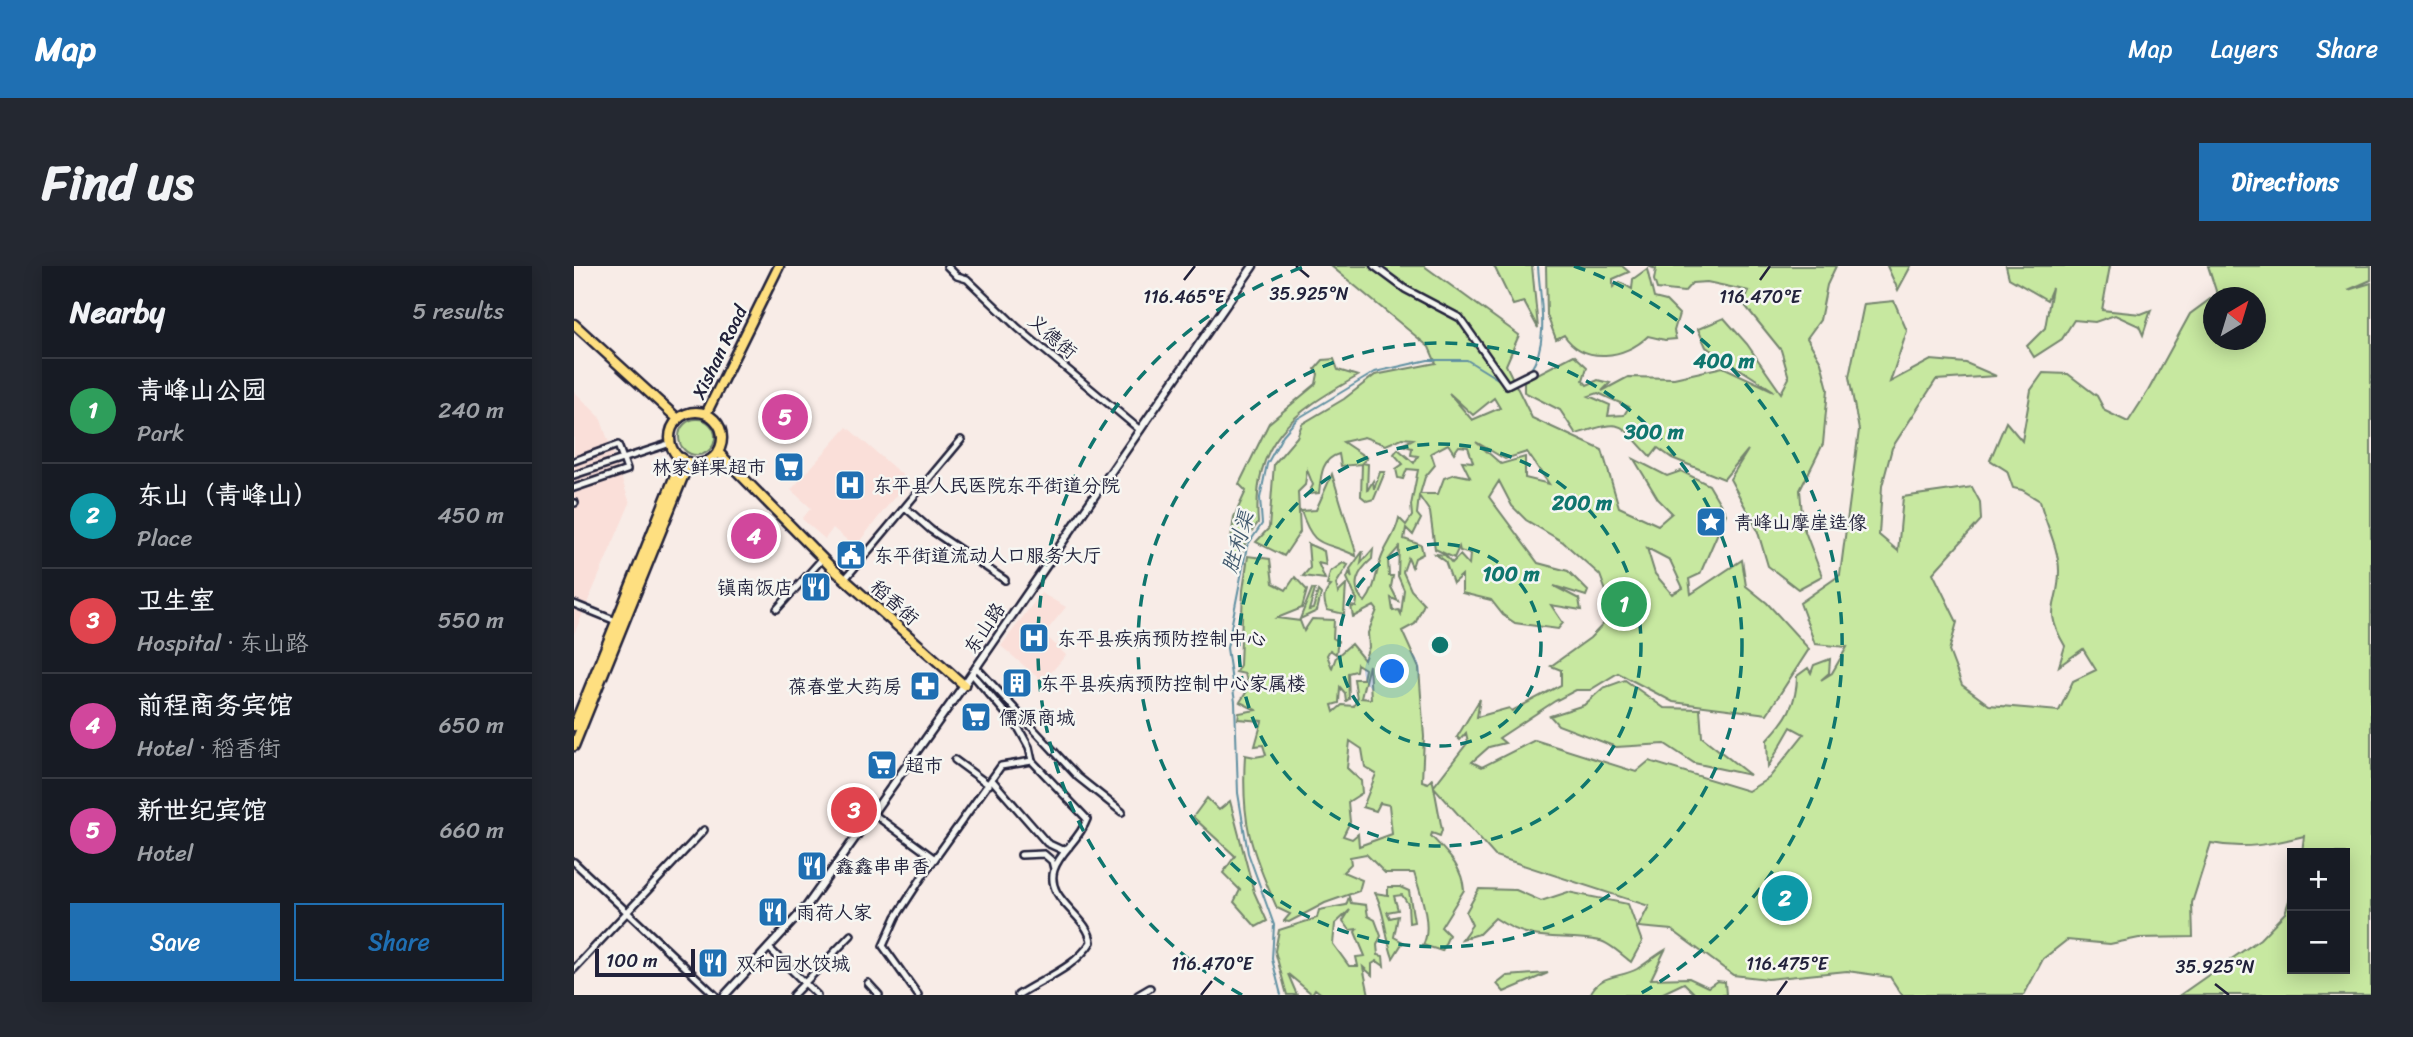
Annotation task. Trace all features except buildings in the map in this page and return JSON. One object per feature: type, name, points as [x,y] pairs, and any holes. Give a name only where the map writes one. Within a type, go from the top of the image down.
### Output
[{"type":"main road","name":"Xishan Road","points":[[706,414],[779,266]]},
{"type":"main road","points":[[574,324],[678,419]]},
{"type":"main road","points":[[691,412],[706,414],[718,423],[722,432],[718,452],[706,461],[685,460],[671,443],[673,428],[678,419],[691,412]]},
{"type":"main road","name":"稻香街","points":[[718,452],[845,579],[964,685]]},
{"type":"main road","points":[[574,726],[685,460]]},
{"type":"main road","points":[[574,746],[685,460]]},
{"type":"street","name":"义德街","points":[[947,266],[1140,430]]},
{"type":"street","name":"东山路","points":[[725,995],[806,907],[871,812],[972,674],[1253,266]]},
{"type":"street","points":[[1374,266],[1405,289],[1460,318],[1507,381],[1507,386],[1533,372]]},
{"type":"street","points":[[845,579],[961,440]]},
{"type":"street","points":[[574,475],[671,443]]},
{"type":"street","points":[[574,461],[618,445],[627,470],[574,488]]},
{"type":"street","points":[[906,508],[931,530],[1005,580]]},
{"type":"street","points":[[777,609],[823,558]]},
{"type":"street","points":[[574,604],[617,621]]},
{"type":"street","points":[[976,667],[1078,777],[1122,813]]},
{"type":"street","points":[[972,674],[1019,729],[1029,747],[1032,761],[1087,819],[1081,836],[1054,869]]},
{"type":"street","points":[[955,760],[991,782],[1047,843],[1062,850],[1069,848]]},
{"type":"street","points":[[918,995],[883,946],[896,917],[1002,766],[1032,761]]},
{"type":"street","points":[[871,812],[935,859]]},
{"type":"street","points":[[574,969],[704,830]]},
{"type":"street","points":[[1018,995],[1059,972],[1085,952],[1091,942],[1089,931],[1057,892],[1052,861],[1044,854],[1021,855]]},
{"type":"street","points":[[574,862],[715,995]]},
{"type":"street","points":[[793,995],[851,935]]},
{"type":"street","points":[[769,948],[817,995]]},
{"type":"street","points":[[868,983],[878,995]]},
{"type":"street","points":[[1138,995],[1150,988]]},
{"type":"shaded area","points":[[574,391],[600,417],[630,503],[574,634]]},
{"type":"shaded area","name":"东平县人民医院东平街道分院","points":[[847,427],[908,480],[855,547],[833,528],[825,539],[802,519],[811,508],[791,490]]},
{"type":"shaded area","points":[[1041,593],[1066,607],[1044,634],[1066,655],[1043,682],[1001,646]]},
{"type":"green space","points":[[1331,266],[1424,266],[1519,335],[1506,365],[1532,418],[1602,450],[1619,507],[1658,525],[1672,513],[1658,499],[1634,459],[1667,476],[1681,471],[1709,485],[1726,514],[1700,574],[1689,579],[1691,594],[1742,560],[1746,586],[1767,603],[1809,649],[1767,714],[1673,702],[1618,673],[1590,690],[1576,690],[1555,701],[1499,738],[1505,743],[1489,747],[1472,762],[1482,767],[1535,740],[1636,772],[1649,761],[1748,791],[1769,778],[1804,734],[1791,727],[1768,767],[1767,740],[1780,726],[1793,703],[1797,676],[1808,668],[1811,673],[1814,665],[1830,659],[1829,673],[1821,680],[1832,673],[1847,647],[1815,644],[1800,603],[1840,575],[1859,430],[1849,377],[1864,304],[1894,301],[1907,331],[1890,382],[1931,360],[1966,363],[1996,376],[1936,380],[1892,448],[1882,486],[1879,535],[1898,551],[1903,497],[1972,487],[1980,502],[1981,520],[1933,573],[1957,622],[1949,651],[1962,685],[1989,705],[2059,711],[2073,681],[2096,670],[2083,649],[2059,666],[2065,646],[2053,615],[2058,562],[2040,501],[2022,490],[2013,488],[2007,471],[1990,460],[2006,422],[2022,441],[2031,390],[2043,373],[2068,374],[2097,396],[2105,411],[2128,422],[2190,314],[2203,304],[2203,350],[2266,350],[2266,287],[2215,287],[2208,266],[2371,266],[2371,280],[2348,290],[2371,283],[2371,995],[2180,995],[2260,939],[2285,913],[2287,907],[2287,974],[2350,974],[2350,848],[2303,848],[2304,836],[2258,845],[2211,843],[2192,903],[2193,937],[2139,938],[2110,944],[2067,940],[2043,959],[2024,995],[1902,995],[1890,977],[1847,971],[1768,979],[1733,975],[1672,930],[1638,927],[1649,906],[1495,856],[1434,787],[1442,830],[1440,836],[1432,833],[1431,836],[1457,867],[1464,890],[1441,927],[1449,935],[1442,951],[1423,945],[1427,929],[1426,919],[1414,873],[1385,873],[1366,854],[1350,857],[1351,864],[1343,872],[1362,880],[1359,891],[1325,903],[1289,922],[1284,921],[1290,914],[1277,908],[1254,851],[1246,817],[1245,755],[1266,755],[1263,745],[1255,746],[1262,721],[1238,719],[1239,713],[1256,710],[1240,702],[1249,688],[1245,674],[1236,672],[1240,665],[1243,590],[1248,556],[1270,559],[1273,583],[1286,590],[1295,577],[1307,590],[1302,608],[1277,618],[1300,621],[1304,631],[1312,619],[1334,620],[1333,638],[1338,641],[1336,654],[1330,650],[1327,655],[1332,668],[1336,657],[1351,644],[1364,660],[1369,647],[1368,633],[1377,610],[1374,606],[1353,617],[1351,606],[1356,607],[1357,600],[1347,578],[1349,573],[1352,578],[1350,569],[1363,551],[1361,563],[1373,549],[1372,559],[1359,574],[1356,585],[1365,602],[1372,591],[1380,560],[1399,518],[1406,525],[1412,516],[1411,505],[1418,470],[1407,469],[1403,479],[1398,478],[1396,469],[1403,464],[1394,454],[1398,449],[1414,463],[1418,456],[1411,455],[1412,448],[1402,445],[1413,439],[1402,438],[1386,445],[1364,437],[1343,442],[1367,458],[1362,463],[1368,464],[1367,491],[1373,481],[1374,489],[1380,472],[1385,472],[1374,499],[1367,501],[1361,496],[1362,464],[1341,466],[1339,454],[1325,464],[1319,493],[1308,494],[1313,485],[1307,470],[1305,485],[1298,492],[1300,532],[1284,556],[1256,542],[1269,528],[1274,464],[1297,437],[1302,424],[1344,399],[1375,375],[1436,363],[1429,347]],"holes":[[[1449,393],[1473,415],[1494,398],[1500,408],[1472,420]],[[1476,442],[1505,459],[1527,452],[1549,484],[1525,478],[1525,457],[1501,464]],[[1448,444],[1454,453],[1459,446],[1468,447],[1473,462],[1462,461],[1470,477],[1455,474],[1444,478],[1438,494],[1420,494],[1425,477],[1435,465],[1431,453]],[[1499,481],[1512,506],[1526,520],[1563,542],[1600,575],[1614,613],[1590,638],[1551,666],[1561,670],[1561,685],[1512,711],[1509,708],[1477,717],[1480,699],[1457,737],[1460,740],[1466,733],[1468,742],[1434,786],[1432,779],[1428,783],[1422,781],[1424,737],[1419,668],[1402,631],[1415,624],[1424,604],[1411,590],[1403,572],[1408,558],[1412,567],[1415,558],[1423,554],[1421,545],[1404,539],[1406,528],[1413,535],[1421,519],[1417,514],[1419,496],[1430,512],[1435,549],[1454,558],[1459,547],[1460,551],[1470,554],[1469,565],[1460,555],[1452,563],[1445,555],[1435,554],[1445,561],[1453,583],[1462,575],[1462,593],[1491,600],[1503,615],[1515,623],[1558,629],[1563,623],[1551,605],[1581,610],[1579,599],[1554,586],[1586,596],[1588,591],[1568,571],[1538,563],[1489,497]],[[1399,547],[1398,576],[1404,590],[1401,614],[1399,610],[1393,611],[1391,598],[1398,601],[1391,587],[1393,576],[1389,576],[1388,560]],[[1647,548],[1670,560],[1683,588],[1672,594],[1655,574]],[[1357,664],[1365,669],[1363,679],[1354,679],[1357,699],[1354,706],[1342,705],[1334,712],[1332,705],[1339,703],[1340,687],[1345,693],[1346,701],[1349,699],[1348,673],[1356,671]],[[1369,665],[1371,699],[1361,698]],[[1350,741],[1362,749],[1365,767],[1376,774],[1363,807],[1376,811],[1380,803],[1389,805],[1392,834],[1359,846],[1358,834],[1352,839],[1343,836],[1350,822],[1348,802],[1362,793],[1361,781],[1347,768]]]},
{"type":"green space","points":[[1494,266],[1532,266],[1538,328],[1524,302],[1513,305]]},
{"type":"green space","points":[[1546,266],[1622,266],[1629,272],[1613,279],[1613,287],[1620,282],[1632,289],[1633,279],[1647,269],[1654,298],[1666,301],[1679,314],[1674,331],[1676,339],[1665,340],[1648,336],[1628,349],[1605,355],[1582,351],[1572,345],[1564,335],[1556,339],[1547,315]]},
{"type":"green space","points":[[1648,266],[1836,266],[1827,285],[1820,320],[1807,338],[1821,362],[1828,389],[1823,444],[1800,490],[1803,526],[1822,576],[1798,589],[1768,566],[1757,529],[1730,479],[1748,450],[1724,479],[1672,458],[1658,448],[1651,457],[1620,426],[1604,426],[1576,434],[1560,410],[1524,392],[1524,381],[1574,355],[1587,367],[1583,380],[1587,385],[1598,380],[1610,383],[1602,391],[1628,377],[1674,378],[1723,367],[1774,391],[1706,347],[1698,329],[1724,318],[1747,344],[1781,393],[1789,378],[1781,350],[1743,303],[1749,291],[1707,282],[1692,283],[1684,292],[1657,289],[1654,280],[1656,269]],"holes":[[[1598,393],[1629,407],[1624,415],[1608,416],[1610,405],[1589,396]]]},
{"type":"green space","points":[[1887,266],[1911,266],[1898,290]]},
{"type":"green space","points":[[2006,266],[2110,266],[2102,310],[2141,314],[2151,310],[2143,335],[2139,326],[2115,315],[2095,322],[2074,320],[2062,339],[2034,357],[2027,346],[2045,328],[2052,288],[2047,300],[2009,278]]},
{"type":"green space","points":[[1334,359],[1338,370],[1358,376],[1314,403],[1281,433],[1270,450],[1262,471],[1258,495],[1258,523],[1248,536],[1241,555],[1228,558],[1235,544],[1231,538],[1234,517],[1246,491],[1239,484],[1269,423],[1316,384],[1318,374],[1315,369],[1323,360]]},
{"type":"green space","points":[[697,419],[710,424],[715,437],[710,450],[697,455],[684,450],[679,437],[684,424]]},
{"type":"green space","points":[[1332,474],[1356,556],[1316,539],[1301,511],[1316,510]]},
{"type":"green space","points":[[1308,544],[1324,551],[1326,565],[1318,563],[1325,579],[1303,576],[1310,568]]},
{"type":"green space","points":[[1343,563],[1348,565],[1336,584],[1338,593],[1346,585],[1344,614],[1327,610],[1324,600],[1331,586],[1327,585],[1330,572]]},
{"type":"green space","points":[[1312,589],[1315,590],[1309,610],[1313,609],[1318,591],[1321,594],[1317,611],[1300,619]]},
{"type":"green space","points":[[1625,680],[1664,708],[1700,709],[1702,737],[1750,775],[1694,763],[1665,744],[1616,747],[1558,725],[1550,716],[1584,705],[1603,688]]},
{"type":"green space","points":[[1207,798],[1219,810],[1230,801],[1254,892],[1267,921],[1256,927],[1234,902],[1240,890],[1223,873],[1235,856],[1193,817]]},
{"type":"green space","points":[[1388,887],[1400,887],[1409,891],[1414,922],[1409,923],[1408,904],[1402,895],[1394,896],[1398,910],[1387,912],[1390,918],[1398,916],[1394,937],[1403,942],[1393,958],[1375,893],[1388,895]]},
{"type":"green space","points":[[1479,889],[1516,890],[1541,901],[1568,892],[1628,904],[1642,942],[1631,962],[1604,942],[1534,935],[1495,918],[1479,934],[1462,939],[1472,925],[1466,912]]},
{"type":"green space","points":[[1349,897],[1351,903],[1366,905],[1368,916],[1375,920],[1381,936],[1377,945],[1378,955],[1383,956],[1384,966],[1377,961],[1372,964],[1372,975],[1363,967],[1369,995],[1323,995],[1315,989],[1312,994],[1288,974],[1297,995],[1287,995],[1275,951],[1279,930],[1317,918],[1319,910],[1346,905]],"holes":[[[1350,910],[1343,921],[1350,930],[1357,929],[1355,932],[1365,956],[1356,957],[1358,966],[1349,966],[1333,944],[1335,924]]]},
{"type":"green space","points":[[1665,950],[1651,979],[1689,978],[1708,987],[1717,981],[1725,982],[1726,995],[1696,995],[1684,983],[1659,995],[1590,995],[1598,983],[1631,972]]},
{"type":"green space","points":[[1548,973],[1504,992],[1497,984],[1507,976]]},
{"type":"waterway","name":"胜利渠","points":[[1530,371],[1536,360],[1542,334],[1538,266]]},
{"type":"waterway","name":"胜利渠","points":[[1281,995],[1272,959],[1274,925],[1248,853],[1238,793],[1235,702],[1227,648],[1247,546],[1262,524],[1260,498],[1267,464],[1283,435],[1297,419],[1375,372],[1428,360],[1467,360],[1501,381]]},
{"type":"place","name":"新世纪宾馆","points":[[785,417]]},
{"type":"place","name":"林家鲜果超市","points":[[789,467]]},
{"type":"place","name":"东平县人民医院东平街道分院","points":[[850,485]]},
{"type":"place","name":"青峰山摩崖造像","points":[[1711,522]]},
{"type":"place","name":"前程商务宾馆","points":[[754,536]]},
{"type":"place","name":"东平街道流动人口服务大厅","points":[[851,555]]},
{"type":"place","name":"镇南饭店","points":[[816,587]]},
{"type":"place","name":"青峰山公园","points":[[1624,604]]},
{"type":"place","name":"东平县疾病预防控制中心","points":[[1034,638]]},
{"type":"place","name":"东平县疾病预防控制中心家属楼","points":[[1017,683]]},
{"type":"place","name":"葆春堂大药房","points":[[925,686]]},
{"type":"place","name":"儒源商城","points":[[976,717]]},
{"type":"place","name":"超市","points":[[882,765]]},
{"type":"place","name":"卫生室","points":[[854,810]]},
{"type":"place","name":"鑫鑫串串香","points":[[812,866]]},
{"type":"place","name":"东山（青峰山）","points":[[1785,898]]},
{"type":"place","name":"雨荷人家","points":[[773,912]]},
{"type":"place","name":"双和园水饺城","points":[[713,963]]}]
